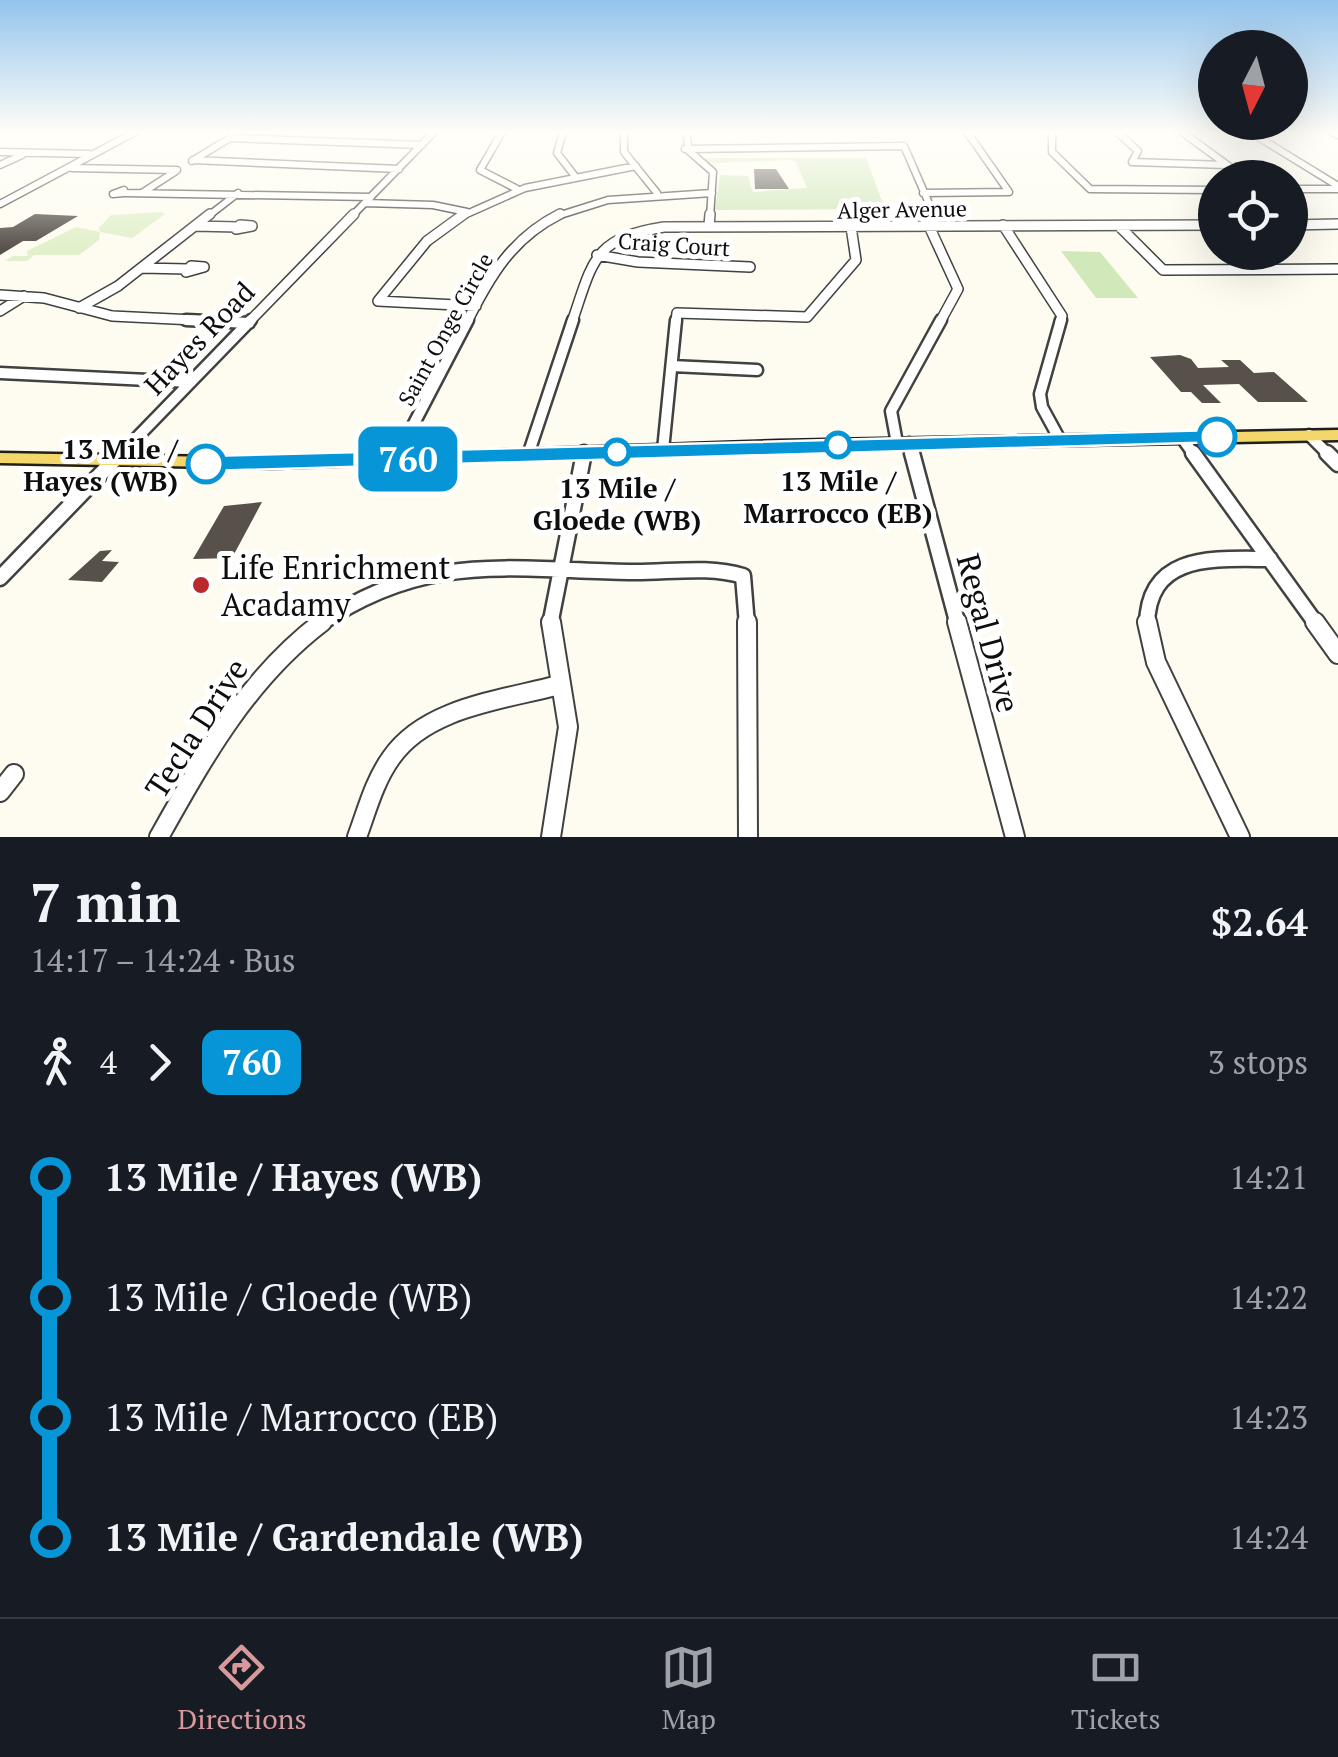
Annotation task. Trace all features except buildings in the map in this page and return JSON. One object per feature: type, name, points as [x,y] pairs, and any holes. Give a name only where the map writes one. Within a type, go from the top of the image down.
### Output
[{"type":"main road","points":[[0,458],[113,462],[395,459],[903,443],[1338,435]]},
{"type":"street","points":[[0,204],[61,171]]},
{"type":"street","points":[[142,193],[176,171]]},
{"type":"street","name":"Hayes Road","points":[[0,578],[396,171]]},
{"type":"street","points":[[482,171],[519,190]]},
{"type":"street","points":[[571,171],[574,175]]},
{"type":"street","points":[[476,306],[378,302],[421,248],[467,212],[519,190],[601,171]]},
{"type":"street","points":[[640,171],[657,193]]},
{"type":"street","points":[[710,226],[712,171]]},
{"type":"street","points":[[914,171],[931,208]]},
{"type":"street","points":[[923,192],[1009,192],[994,171]]},
{"type":"street","points":[[1071,171],[1090,190],[1198,190]]},
{"type":"street","points":[[1311,171],[1338,188]]},
{"type":"street","points":[[1308,189],[1338,188]]},
{"type":"street","points":[[125,192],[368,200],[467,212]]},
{"type":"street","points":[[79,308],[114,290],[238,193]]},
{"type":"street","name":"Saint Onge Circle","points":[[395,459],[512,246],[539,226],[597,203],[657,193],[712,193]]},
{"type":"street","points":[[1308,224],[1338,224]]},
{"type":"street","points":[[1003,225],[1062,316],[1040,394],[1042,408],[1060,440]]},
{"type":"street","name":"Alger Avenue","points":[[597,255],[612,243],[644,231],[710,226],[1198,225]]},
{"type":"street","points":[[195,226],[237,227]]},
{"type":"street","name":"Regal Drive","points":[[929,226],[958,289],[892,412],[891,427],[903,443],[1015,837]]},
{"type":"street","points":[[1119,226],[1162,270],[1338,270]]},
{"type":"street","points":[[663,450],[677,313],[812,315],[856,260],[851,227]]},
{"type":"street","points":[[528,455],[597,255]]},
{"type":"street","name":"Craig Court","points":[[597,255],[638,262],[750,267]]},
{"type":"street","points":[[142,268],[187,269]]},
{"type":"street","points":[[0,295],[24,296],[120,317],[249,322]]},
{"type":"street","points":[[0,311],[24,296]]},
{"type":"street","points":[[672,366],[757,370]]},
{"type":"street","points":[[0,373],[191,382]]},
{"type":"street","points":[[1308,435],[1338,464]]},
{"type":"street","points":[[1182,438],[1338,654]]},
{"type":"street","points":[[551,837],[568,727],[550,632],[584,453]]},
{"type":"street","points":[[1240,837],[1156,662],[1146,609],[1155,585],[1184,563],[1212,558],[1270,558]]},
{"type":"street","name":"Tecla Drive","points":[[160,837],[238,702],[270,664],[318,622],[368,594],[432,572],[469,568],[721,569],[744,576],[748,837]]},
{"type":"street","points":[[357,837],[384,769],[394,753],[421,729],[444,718],[559,684]]},
{"type":"street","points":[[0,792],[14,774]]},
{"type":"green space","points":[[800,171],[871,171],[885,209],[715,210],[720,175],[748,176],[753,192],[807,188]]},
{"type":"green space","points":[[165,214],[132,238],[100,232],[99,228],[111,215]]},
{"type":"green space","points":[[76,227],[100,232],[99,240],[79,255],[34,255],[27,261],[5,261],[13,256],[28,256],[27,251]]},
{"type":"green space","points":[[1061,251],[1100,252],[1138,298],[1096,298]]},
{"type":"bus line","name":"760","points":[[206,464],[1217,437]]},
{"type":"place","name":"13 Mile / Marrocco (EB)","points":[[838,445]]},
{"type":"place","name":"13 Mile / Gloede (WB)","points":[[617,452]]},
{"type":"place","name":"13 Mile / Hayes (WB)","points":[[206,464]]},
{"type":"place","name":"Life Enrichment Acadamy","points":[[201,585]]}]
